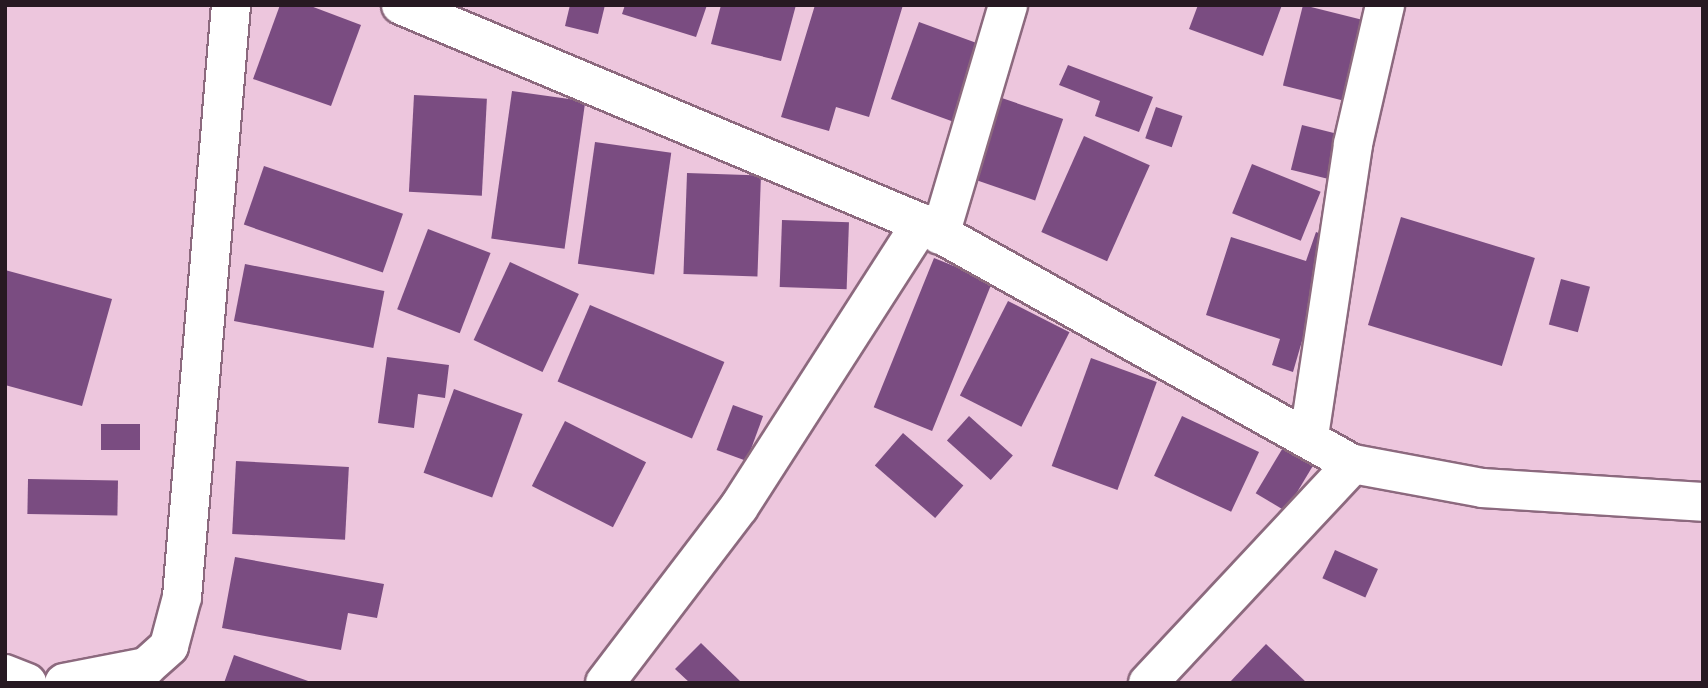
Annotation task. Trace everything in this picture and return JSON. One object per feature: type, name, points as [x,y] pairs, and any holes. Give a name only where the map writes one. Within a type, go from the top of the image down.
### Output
[{"type":"street","points":[[64,683],[147,675],[169,646],[181,597],[231,5]]},
{"type":"street","points":[[401,5],[930,229],[1309,436],[1353,464],[1482,488],[1703,502]]},
{"type":"street","points":[[605,683],[739,507],[930,229],[1008,5]]},
{"type":"street","points":[[1309,436],[1353,144],[1385,5]]},
{"type":"street","points":[[1147,683],[1353,464]]},
{"type":"street","points":[[5,674],[27,683]]},
{"type":"building","points":[[280,5],[308,5],[361,25],[331,106],[253,79]]},
{"type":"building","points":[[570,5],[605,5],[598,34],[565,26]]},
{"type":"building","points":[[625,5],[707,5],[696,37],[622,14]]},
{"type":"building","points":[[721,5],[796,5],[781,61],[711,44]]},
{"type":"building","points":[[815,5],[903,5],[869,117],[836,107],[829,131],[781,117]]},
{"type":"building","points":[[1198,5],[1282,5],[1263,56],[1189,29]]},
{"type":"building","points":[[1303,5],[1368,21],[1348,102],[1283,86]]},
{"type":"building","points":[[919,22],[988,47],[960,124],[891,99]]},
{"type":"building","points":[[1068,65],[1153,97],[1139,132],[1095,116],[1100,101],[1059,85]]},
{"type":"building","points":[[512,91],[585,101],[565,249],[491,239]]},
{"type":"building","points":[[414,95],[487,99],[482,196],[409,192]]},
{"type":"building","points":[[996,96],[1063,119],[1035,200],[968,177]]},
{"type":"building","points":[[1156,107],[1182,116],[1172,147],[1145,138]]},
{"type":"building","points":[[1302,125],[1342,135],[1331,180],[1291,170]]},
{"type":"building","points":[[1084,136],[1150,165],[1107,261],[1041,232]]},
{"type":"building","points":[[595,142],[671,153],[654,275],[578,264]]},
{"type":"building","points":[[1252,164],[1321,192],[1301,241],[1232,213]]},
{"type":"building","points":[[264,166],[403,214],[383,272],[244,225]]},
{"type":"building","points":[[687,173],[761,176],[757,277],[683,274]]},
{"type":"building","points":[[1401,217],[1535,258],[1502,366],[1368,325]]},
{"type":"building","points":[[782,220],[849,222],[847,289],[780,287]]},
{"type":"building","points":[[428,229],[491,253],[460,333],[397,309]]},
{"type":"building","points":[[1316,232],[1332,238],[1293,372],[1272,365],[1280,339],[1206,315],[1231,237],[1306,261]]},
{"type":"building","points":[[934,258],[992,282],[932,431],[874,407]]},
{"type":"building","points":[[510,262],[579,294],[543,372],[474,340]]},
{"type":"building","points":[[245,264],[384,291],[373,348],[234,321]]},
{"type":"building","points":[[5,270],[112,299],[82,406],[5,385]]},
{"type":"building","points":[[1561,279],[1590,287],[1578,332],[1549,324]]},
{"type":"building","points":[[1008,301],[1069,332],[1021,427],[960,395]]},
{"type":"building","points":[[590,305],[724,362],[692,438],[558,381]]},
{"type":"building","points":[[387,357],[449,365],[445,398],[418,394],[414,428],[378,423]]},
{"type":"building","points":[[1091,358],[1157,382],[1117,490],[1052,466]]},
{"type":"building","points":[[454,389],[523,414],[492,498],[424,473]]},
{"type":"building","points":[[733,405],[763,416],[747,461],[717,450]]},
{"type":"building","points":[[969,416],[1013,455],[991,480],[947,441]]},
{"type":"building","points":[[1182,416],[1259,452],[1231,512],[1154,476]]},
{"type":"building","points":[[565,421],[646,462],[613,527],[532,486]]},
{"type":"building","points":[[101,424],[140,424],[140,450],[101,450]]},
{"type":"building","points":[[903,433],[963,485],[935,518],[875,465]]},
{"type":"building","points":[[1284,446],[1314,464],[1286,511],[1256,493]]},
{"type":"building","points":[[236,461],[349,467],[345,540],[232,534]]},
{"type":"building","points":[[28,479],[118,481],[117,516],[27,514]]},
{"type":"building","points":[[1335,550],[1378,569],[1365,597],[1322,578]]},
{"type":"building","points":[[235,557],[384,584],[377,618],[348,613],[341,650],[222,628]]},
{"type":"building","points":[[701,643],[742,683],[690,683],[675,669]]},
{"type":"building","points":[[1266,644],[1307,683],[1229,683]]},
{"type":"building","points":[[234,655],[311,682],[311,683],[224,683]]}]
